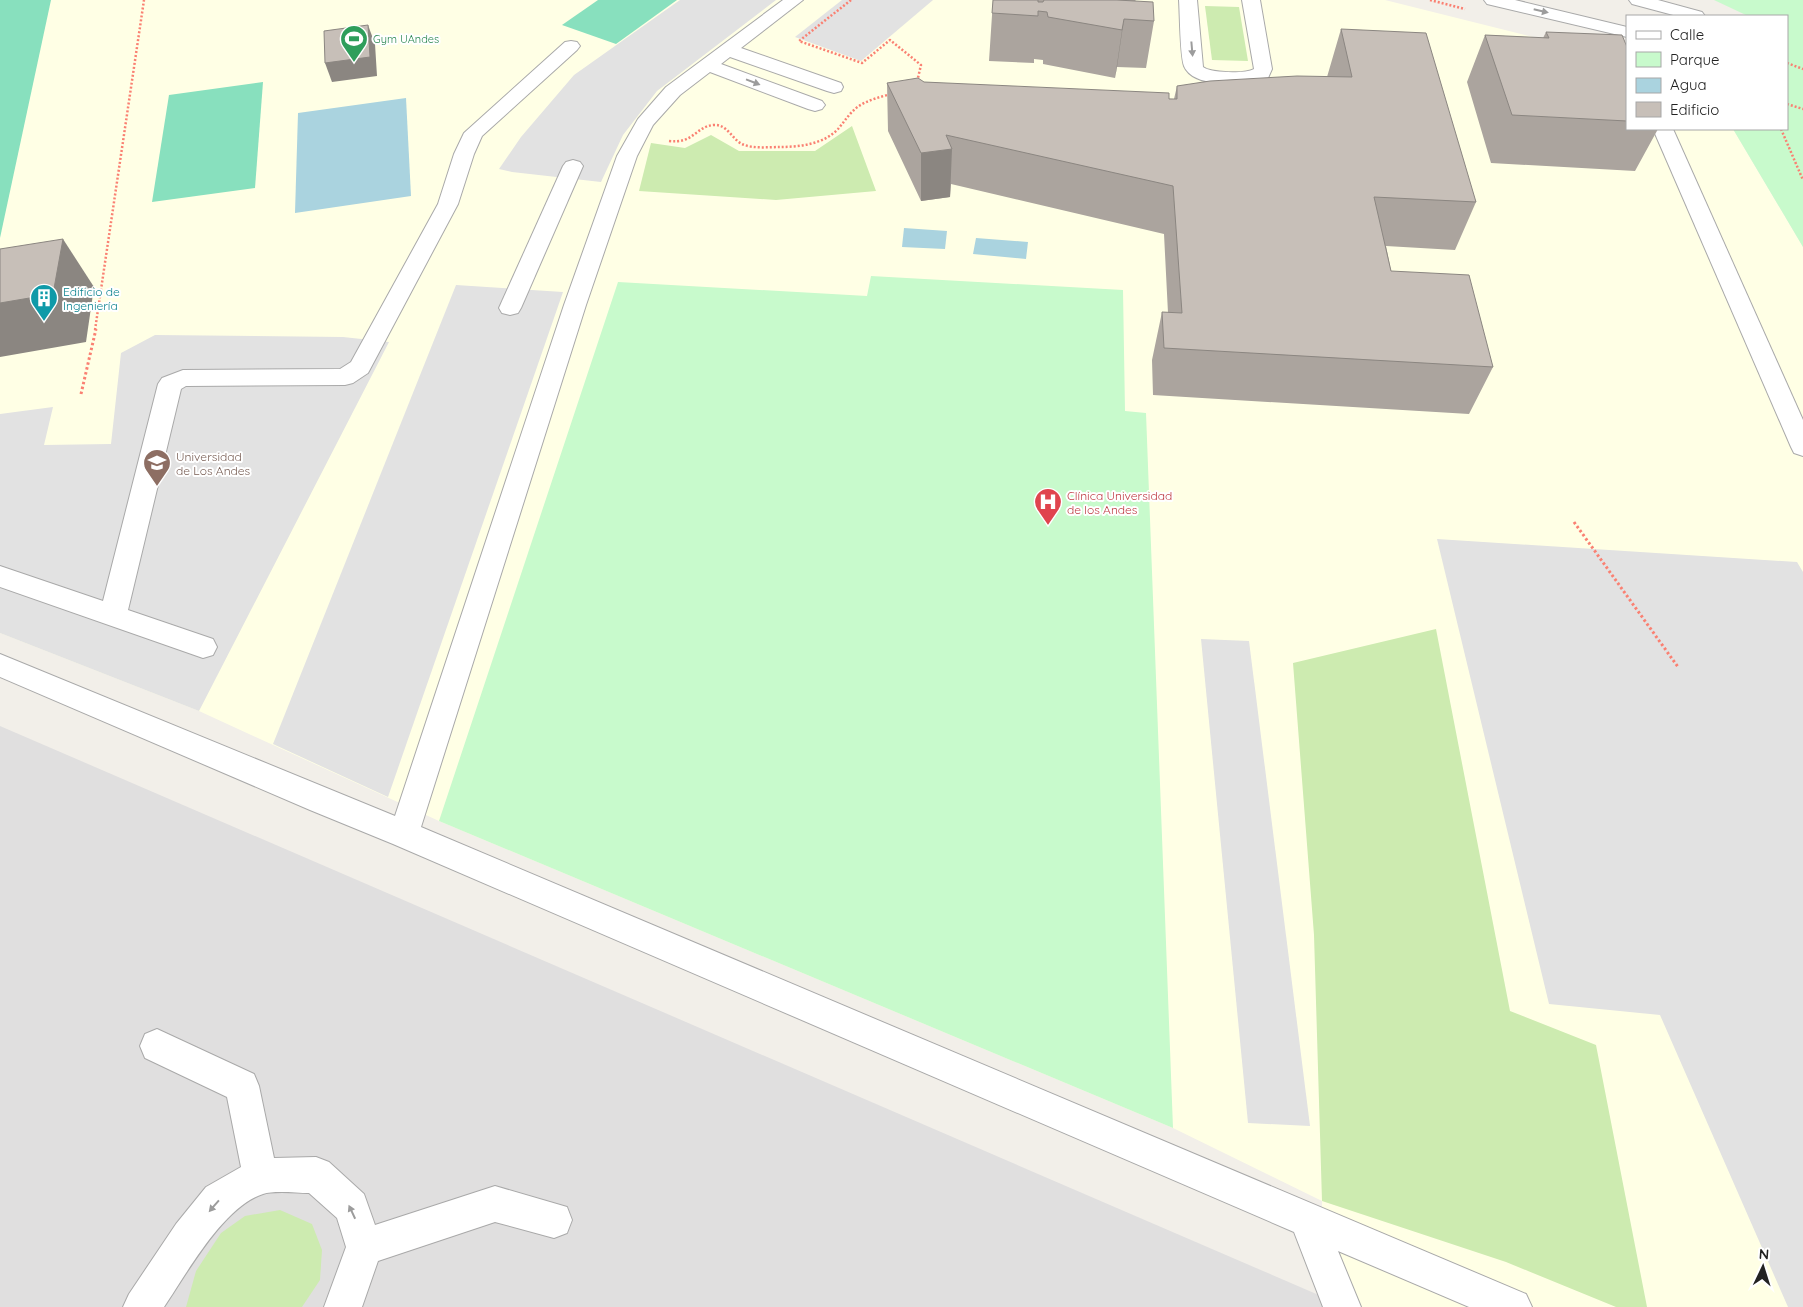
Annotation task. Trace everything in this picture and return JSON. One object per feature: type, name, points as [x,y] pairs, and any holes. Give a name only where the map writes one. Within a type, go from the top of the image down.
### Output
[{"type":"street","points":[[404,834],[578,296],[627,156],[642,128],[659,105],[673,91],[794,0]]},
{"type":"street","points":[[1188,0],[1193,65],[1198,72],[1207,76],[1253,77],[1261,74],[1264,69],[1251,0]]},
{"type":"street","points":[[1493,0],[1619,33]]},
{"type":"street","points":[[1625,0],[1633,9],[1634,15]]},
{"type":"street","points":[[1638,0],[1692,15]]},
{"type":"street","points":[[113,615],[170,384],[183,378],[345,377],[360,367],[448,204],[464,154],[474,133],[571,46]]},
{"type":"street","points":[[728,50],[834,87]]},
{"type":"street","points":[[708,65],[815,105]]},
{"type":"street","points":[[1663,130],[1803,448]]},
{"type":"street","points":[[510,308],[573,166]]},
{"type":"street","points":[[0,576],[203,647]]},
{"type":"street","points":[[0,665],[321,801],[404,834],[1513,1307]]},
{"type":"street","points":[[157,1046],[242,1086],[260,1176]]},
{"type":"street","points":[[142,1307],[189,1237],[219,1200],[260,1176],[316,1175],[351,1207],[364,1247],[343,1307]]},
{"type":"street","points":[[364,1247],[496,1204],[554,1220]]},
{"type":"street","points":[[1308,1220],[1342,1307]]},
{"type":"path","points":[[81,394],[93,347],[144,0]]},
{"type":"path","points":[[851,0],[799,41],[862,63],[890,40],[921,65],[916,83]]},
{"type":"path","points":[[1788,63],[1803,69]]},
{"type":"path","points":[[1788,104],[1803,109]]},
{"type":"path","points":[[1781,130],[1803,180]]},
{"type":"path","points":[[1574,522],[1604,565],[1644,616],[1678,667]]},
{"type":"shaded area","name":"Clínica Universidad de los Andes","points":[[0,0],[1385,0],[1605,55],[1626,130],[1734,130],[1803,247],[1803,1307],[1325,1307],[1321,1296],[1322,1201],[1173,1128],[439,821],[199,711],[0,633]]},
{"type":"shaded area","points":[[680,0],[776,0],[657,91],[623,135],[601,182],[499,169],[521,137],[574,75]]},
{"type":"shaded area","points":[[842,0],[933,0],[861,61],[795,37]]},
{"type":"shaded area","points":[[456,285],[563,292],[388,797],[273,744]]},
{"type":"shaded area","points":[[155,335],[343,337],[389,342],[199,711],[0,633],[0,414],[53,407],[44,445],[111,444],[121,353]]},
{"type":"shaded area","points":[[1437,539],[1797,562],[1803,572],[1803,1307],[1788,1307],[1660,1015],[1549,1004]]},
{"type":"shaded area","points":[[1201,639],[1249,641],[1310,1126],[1248,1123]]},
{"type":"shaded area","points":[[0,726],[1321,1296],[1325,1307],[0,1307]]},
{"type":"green space","points":[[0,0],[51,0],[0,238]]},
{"type":"green space","points":[[598,0],[677,0],[616,44],[562,25]]},
{"type":"green space","points":[[1714,0],[1803,0],[1803,247],[1734,130],[1788,130],[1788,15],[1746,15]]},
{"type":"green space","points":[[1205,6],[1239,7],[1248,61],[1212,60]]},
{"type":"green space","points":[[263,82],[255,188],[152,202],[169,95]]},
{"type":"green space","points":[[852,126],[876,191],[776,200],[639,191],[651,143],[685,148],[711,135],[739,151],[815,151]]},
{"type":"green space","points":[[871,276],[1123,290],[1125,411],[1146,413],[1173,1128],[439,821],[618,282],[867,296]]},
{"type":"green space","points":[[1436,629],[1510,1011],[1596,1045],[1647,1307],[1616,1307],[1506,1262],[1322,1201],[1314,935],[1293,663]]},
{"type":"green space","points":[[280,1210],[312,1224],[322,1250],[320,1280],[302,1307],[186,1307],[196,1271],[221,1233],[245,1216]]},
{"type":"water","points":[[406,98],[411,196],[295,213],[298,113]]},
{"type":"water","points":[[904,228],[947,231],[945,249],[902,247]]},
{"type":"water","points":[[976,238],[1028,242],[1026,259],[973,254]]},
{"type":"building","points":[[993,0],[1038,0],[1038,2],[1043,2],[1044,0],[1117,0],[1153,2],[1154,21],[1124,19],[1122,30],[1048,17],[1047,12],[1038,11],[1038,16],[992,13]]},
{"type":"building","points":[[368,25],[370,57],[325,63],[324,31]]},
{"type":"building","points":[[1341,29],[1426,33],[1476,202],[1374,197],[1391,271],[1469,275],[1493,367],[1164,348],[1162,312],[1182,313],[1173,186],[946,135],[952,149],[921,153],[887,83],[918,78],[924,82],[1169,93],[1169,99],[1177,99],[1177,86],[1210,81],[1297,76],[1352,77]]},
{"type":"building","points":[[1546,32],[1622,35],[1626,45],[1626,121],[1512,115],[1485,35],[1549,38]]},
{"type":"building","points":[[63,239],[53,294],[0,303],[0,249]]},
{"type":"place","name":"Gym UAndes","points":[[354,63]]},
{"type":"place","name":"Edificio de Ingeniería","points":[[44,322]]},
{"type":"place","name":"Universidad de Los Andes","points":[[157,487]]},
{"type":"place","name":"Clínica Universidad de los Andes","points":[[1048,526]]}]
